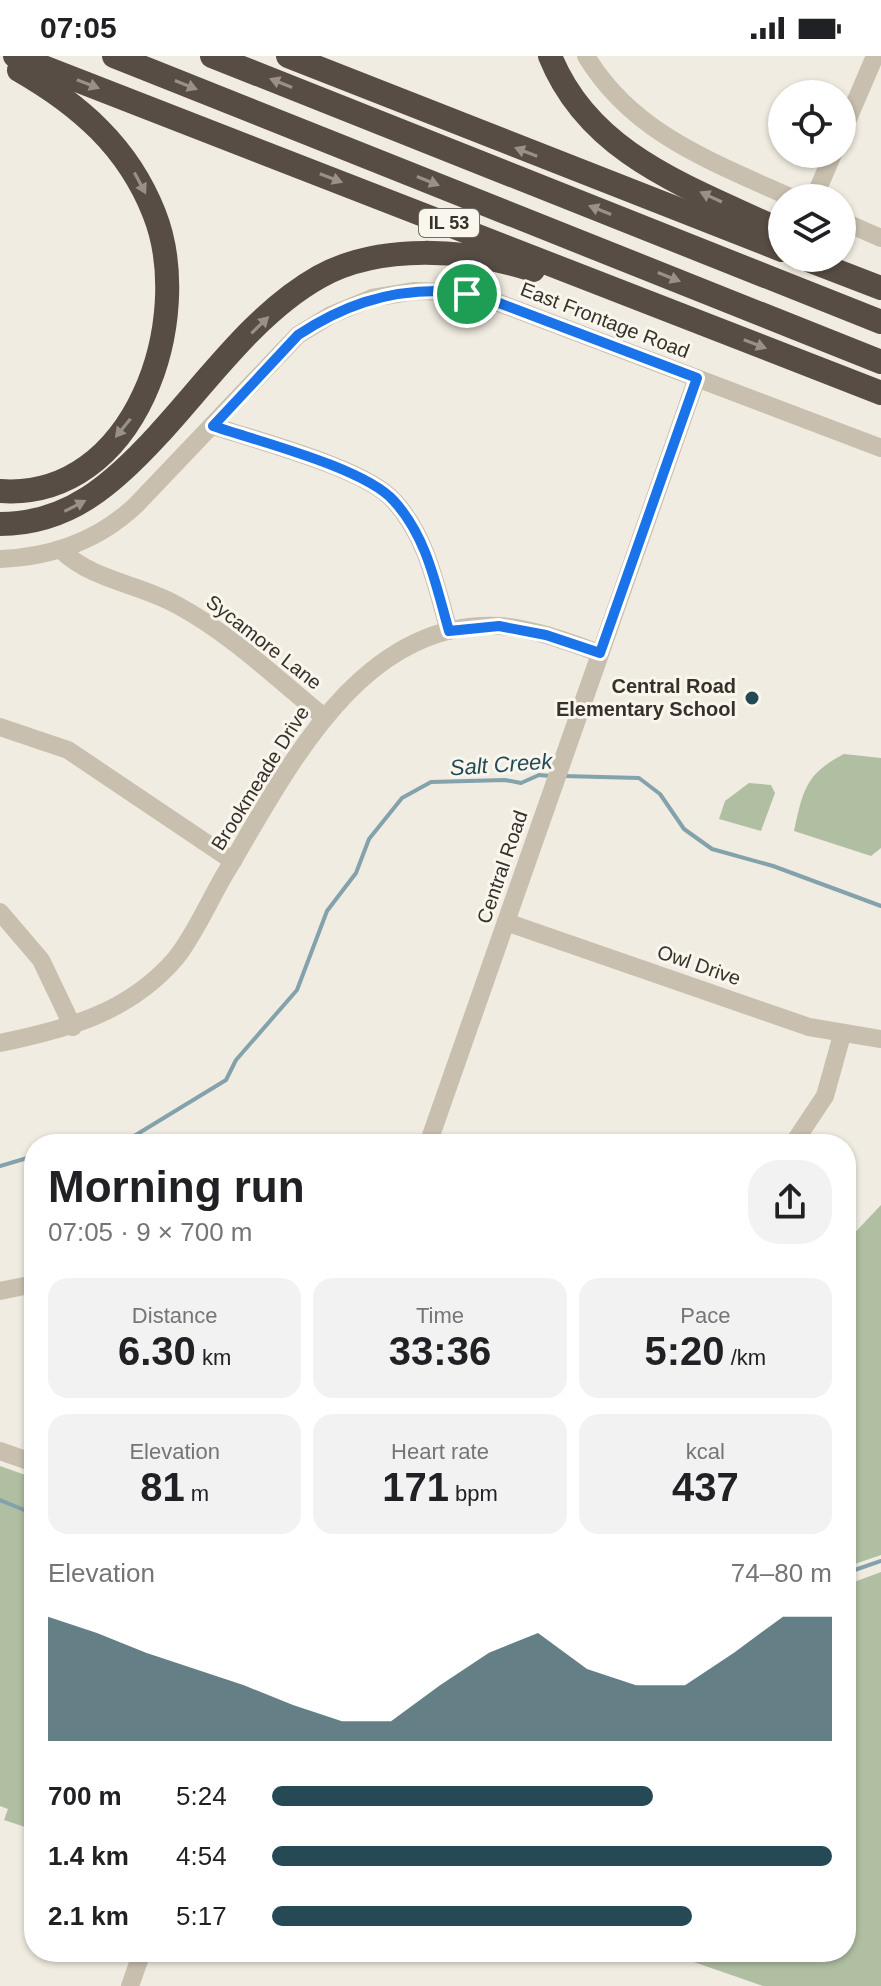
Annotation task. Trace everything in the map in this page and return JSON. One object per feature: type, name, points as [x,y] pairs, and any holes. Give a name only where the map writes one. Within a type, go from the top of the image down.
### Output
[{"type":"highway","name":"IL 53","points":[[15,56],[881,393]]},
{"type":"highway","name":"IL 53","points":[[114,56],[881,362]]},
{"type":"highway","points":[[212,56],[881,322]]},
{"type":"highway","points":[[288,56],[768,245]]},
{"type":"highway","points":[[550,56],[581,111],[594,127],[630,157],[768,224]]},
{"type":"highway","points":[[0,59],[80,110],[115,144],[154,212],[168,269],[162,341],[154,372],[131,419],[93,460],[61,480],[30,490],[0,491]]},
{"type":"highway","points":[[0,524],[49,518],[103,490],[276,309],[321,276],[356,263],[397,255],[436,253],[514,264],[700,322]]},
{"type":"highway","points":[[856,265],[881,277]]},
{"type":"highway","points":[[839,272],[881,288]]},
{"type":"street","points":[[586,56],[612,93],[653,130],[768,186]]},
{"type":"street","points":[[856,100],[875,56]]},
{"type":"street","points":[[856,227],[881,238]]},
{"type":"street","name":"East Frontage Road","points":[[61,550],[125,516],[298,335],[350,306],[392,293],[437,291],[480,297],[881,448]]},
{"type":"street","name":"Central Road","points":[[432,1134],[697,378]]},
{"type":"street","points":[[213,426],[352,475],[395,501],[421,542],[449,631]]},
{"type":"street","points":[[0,559],[30,557],[61,550]]},
{"type":"street","name":"Sycamore Lane","points":[[61,550],[89,572],[173,602],[211,624],[324,717]]},
{"type":"street","name":"Brookmeade Drive","points":[[0,1043],[73,1027],[100,1016],[140,989],[176,958],[324,717],[359,680],[406,644],[449,631],[499,626],[546,635],[600,653]]},
{"type":"street","points":[[0,727],[68,750],[233,861]]},
{"type":"street","points":[[0,912],[41,960],[73,1027]]},
{"type":"street","name":"Owl Drive","points":[[506,922],[842,1035],[881,1039]]},
{"type":"street","points":[[800,1134],[825,1096],[842,1035]]},
{"type":"street","points":[[0,1291],[24,1286]]},
{"type":"street","points":[[0,1451],[24,1459]]},
{"type":"street","points":[[130,1986],[138,1962]]},
{"type":"green space","points":[[844,754],[881,758],[881,848],[871,856],[794,831],[803,794],[813,777]]},
{"type":"green space","points":[[749,783],[771,785],[775,793],[761,831],[719,819],[725,801]]},
{"type":"green space","points":[[881,1205],[881,1555],[856,1564],[856,1231]]},
{"type":"green space","points":[[0,1466],[24,1474],[24,1827],[4,1820],[8,1809],[0,1806]]},
{"type":"green space","points":[[881,1572],[881,1986],[763,1986],[694,1962],[856,1962],[856,1581]]},
{"type":"waterway","name":"Salt Creek","points":[[137,1134],[226,1080],[236,1060],[297,990],[327,911],[356,873],[369,839],[402,798],[431,782],[505,780],[521,783],[539,775],[551,776]]},
{"type":"waterway","name":"Salt Creek","points":[[563,776],[639,778],[660,794],[684,829],[712,849],[773,866],[881,906]]},
{"type":"waterway","name":"Salt Creek","points":[[0,1166],[24,1159]]},
{"type":"waterway","points":[[0,1500],[24,1510]]},
{"type":"waterway","points":[[856,1570],[881,1561]]},
{"type":"place","name":"Central Road Elementary School","points":[[752,698]]},
{"type":"route","points":[[437,291],[467,294],[499,303],[697,378],[600,653],[546,635],[499,626],[449,631],[421,542],[395,501],[352,475],[213,426],[298,335],[331,315],[392,293],[437,291]]}]
